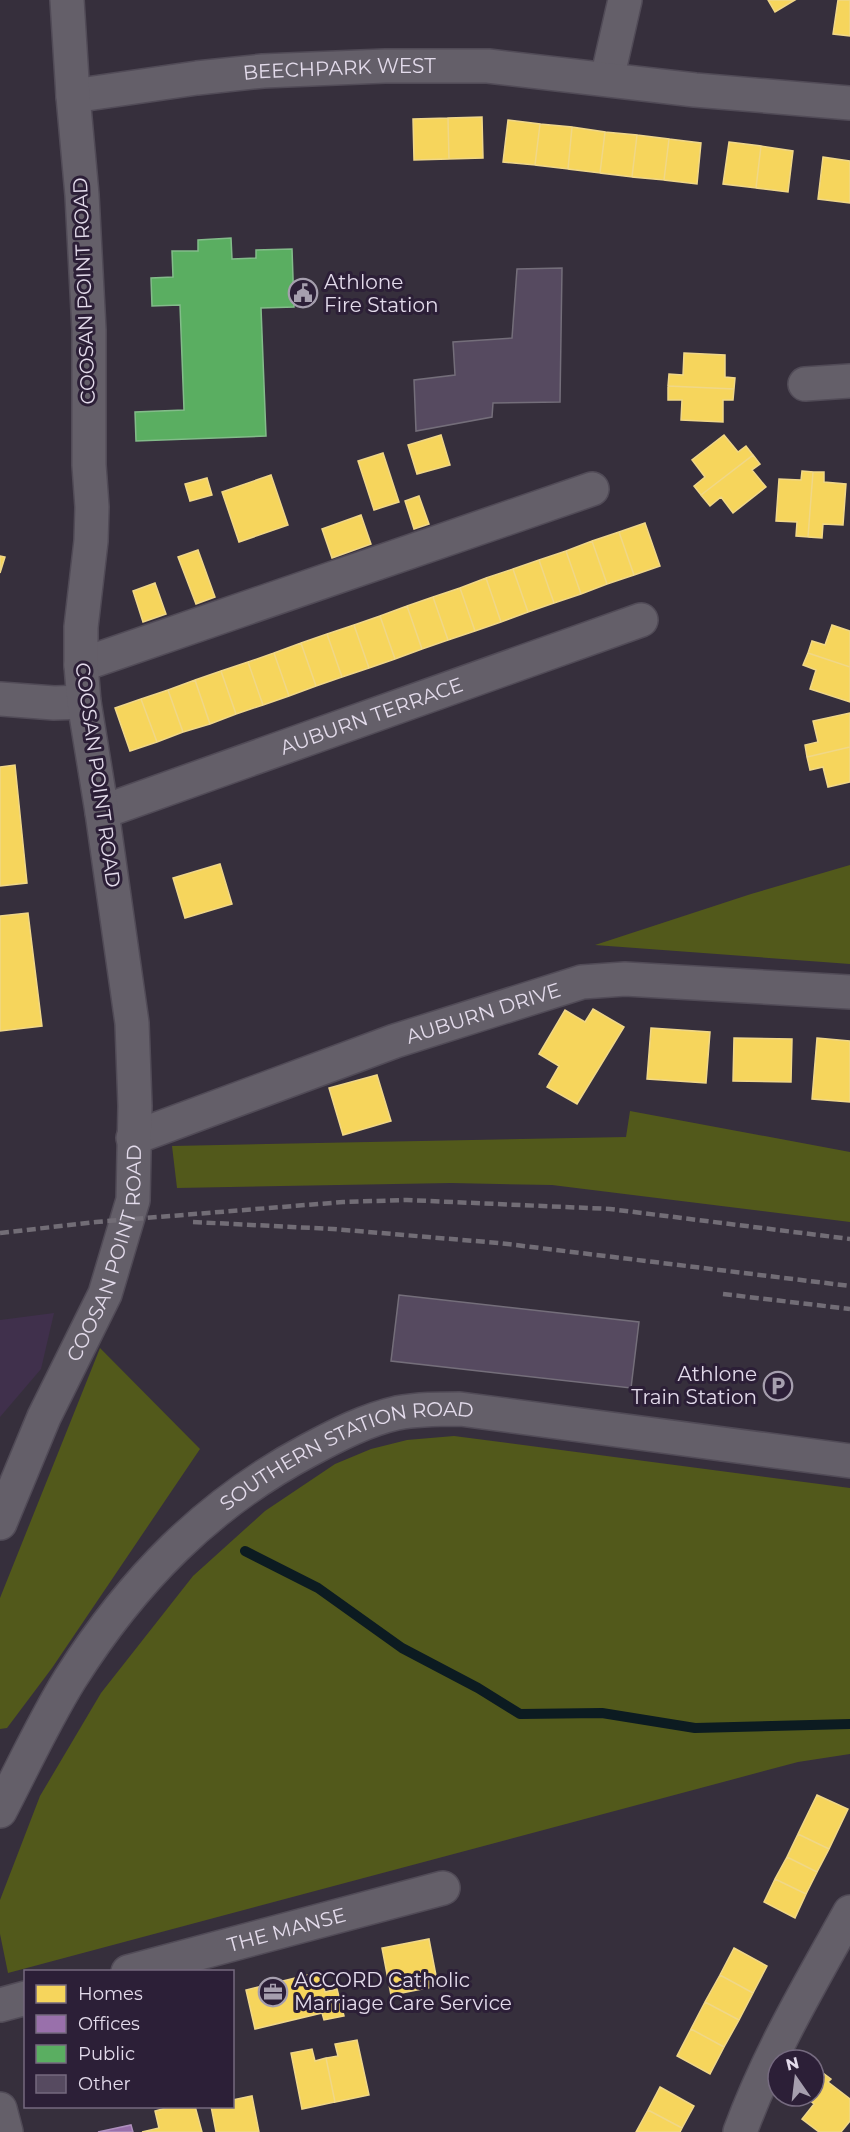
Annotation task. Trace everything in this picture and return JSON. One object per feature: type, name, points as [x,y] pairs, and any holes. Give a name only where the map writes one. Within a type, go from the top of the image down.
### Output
[{"type":"street","name":"COOSAN POINT ROAD","points":[[0,1522],[44,1417],[105,1294],[132,1206],[135,1106],[132,1023],[84,702],[81,664],[81,627],[91,541],[92,507],[89,465],[89,330],[82,195],[67,0]]},
{"type":"street","points":[[607,79],[625,0]]},
{"type":"street","name":"BEECHPARK WEST","points":[[73,96],[196,78],[263,71],[384,66],[488,66],[695,90],[850,104]]},
{"type":"street","points":[[806,384],[850,381]]},
{"type":"street","points":[[81,664],[592,489]]},
{"type":"street","name":"AUBURN TERRACE","points":[[102,812],[641,620]]},
{"type":"street","points":[[0,699],[54,703],[84,702]]},
{"type":"street","name":"AUBURN DRIVE","points":[[133,1138],[395,1041],[582,981],[625,978],[850,992]]},
{"type":"street","name":"SOUTHERN STATION ROAD","points":[[0,1811],[70,1680],[104,1629],[158,1564],[190,1532],[228,1500],[274,1468],[370,1420],[423,1409],[460,1409],[850,1461]]},
{"type":"street","name":"THE MANSE","points":[[132,1970],[443,1888]]},
{"type":"street","points":[[740,2132],[771,2060],[803,1996],[850,1912]]},
{"type":"street","points":[[0,2005],[24,1999]]},
{"type":"street","points":[[0,2109],[6,2132]]},
{"type":"shaded area","points":[[54,1313],[41,1369],[0,1417],[0,1320]]},
{"type":"green space","points":[[850,865],[850,964],[595,945],[751,894]]},
{"type":"green space","points":[[630,1111],[850,1152],[850,1222],[552,1185],[451,1183],[177,1188],[172,1146],[626,1137]]},
{"type":"green space","points":[[100,1348],[200,1449],[52,1668],[7,1728],[0,1729],[0,1598]]},
{"type":"green space","points":[[454,1436],[850,1488],[850,1754],[798,1762],[8,1973],[0,1934],[0,1900],[40,1796],[101,1693],[193,1576],[265,1511],[335,1464],[371,1449],[407,1440]]},
{"type":"building: Homes","points":[[768,0],[795,0],[775,12]]},
{"type":"building: Homes","points":[[838,0],[850,0],[850,36],[833,34]]},
{"type":"building: Homes","points":[[482,117],[483,158],[449,159],[448,118]]},
{"type":"building: Homes","points":[[448,118],[449,159],[414,160],[413,119]]},
{"type":"building: Homes","points":[[508,120],[540,124],[535,165],[503,162]]},
{"type":"building: Homes","points":[[540,124],[572,127],[568,169],[535,165]]},
{"type":"building: Homes","points":[[572,127],[605,132],[600,173],[568,169]]},
{"type":"building: Homes","points":[[605,132],[637,135],[632,177],[600,173]]},
{"type":"building: Homes","points":[[637,135],[669,139],[664,180],[632,177]]},
{"type":"building: Homes","points":[[669,139],[701,143],[697,184],[664,180]]},
{"type":"building: Homes","points":[[729,142],[761,146],[756,188],[723,184]]},
{"type":"building: Homes","points":[[761,146],[793,151],[788,192],[756,188]]},
{"type":"building: Homes","points":[[823,157],[850,161],[850,203],[818,199]]},
{"type":"building: Homes","points":[[684,353],[725,355],[725,377],[735,378],[734,389],[668,386],[669,374],[683,375]]},
{"type":"building: Homes","points":[[668,386],[734,389],[733,400],[723,400],[723,422],[681,420],[682,400],[668,400]]},
{"type":"building: Homes","points":[[441,435],[450,465],[417,474],[408,445]]},
{"type":"building: Homes","points":[[724,435],[738,452],[746,446],[753,455],[701,495],[694,486],[705,477],[692,460]]},
{"type":"building: Homes","points":[[383,453],[399,502],[374,510],[358,461]]},
{"type":"building: Homes","points":[[753,455],[760,464],[752,470],[766,487],[733,513],[721,497],[710,506],[701,495]]},
{"type":"building: Homes","points":[[802,471],[813,472],[808,537],[796,536],[797,522],[776,521],[779,479],[801,480]]},
{"type":"building: Homes","points":[[813,472],[824,472],[824,482],[846,484],[843,525],[823,524],[822,538],[808,537]]},
{"type":"building: Homes","points":[[271,475],[288,525],[239,542],[222,492]]},
{"type":"building: Homes","points":[[207,478],[212,495],[190,501],[185,484]]},
{"type":"building: Homes","points":[[419,496],[429,524],[414,529],[405,501]]},
{"type":"building: Homes","points":[[361,515],[371,544],[332,558],[322,529]]},
{"type":"building: Homes","points":[[645,523],[660,566],[634,575],[619,532]]},
{"type":"building: Homes","points":[[619,532],[634,575],[607,584],[592,541]]},
{"type":"building: Homes","points":[[592,541],[607,584],[581,594],[566,551]]},
{"type":"building: Homes","points":[[198,550],[215,597],[196,604],[178,557]]},
{"type":"building: Homes","points":[[566,551],[581,594],[554,603],[539,560]]},
{"type":"building: Homes","points":[[0,556],[5,557],[0,573]]},
{"type":"building: Homes","points":[[539,560],[554,603],[528,612],[513,569]]},
{"type":"building: Homes","points":[[513,569],[528,612],[501,622],[486,578]]},
{"type":"building: Homes","points":[[486,578],[501,622],[475,631],[460,588]]},
{"type":"building: Homes","points":[[155,583],[166,614],[143,622],[133,591]]},
{"type":"building: Homes","points":[[460,588],[475,631],[448,640],[433,597]]},
{"type":"building: Homes","points":[[433,597],[448,640],[422,649],[407,606]]},
{"type":"building: Homes","points":[[407,606],[422,649],[395,659],[380,616]]},
{"type":"building: Homes","points":[[380,616],[395,659],[369,668],[354,625]]},
{"type":"building: Homes","points":[[354,625],[369,668],[342,677],[327,634]]},
{"type":"building: Homes","points":[[832,625],[850,631],[850,667],[808,653],[812,641],[825,645]]},
{"type":"building: Homes","points":[[327,634],[342,677],[316,686],[301,643]]},
{"type":"building: Homes","points":[[301,643],[316,686],[289,696],[274,653]]},
{"type":"building: Homes","points":[[274,653],[289,696],[263,705],[248,662]]},
{"type":"building: Homes","points":[[808,653],[850,667],[850,702],[810,689],[816,670],[803,665]]},
{"type":"building: Homes","points":[[248,662],[263,705],[236,714],[221,671]]},
{"type":"building: Homes","points":[[221,671],[236,714],[210,724],[195,680]]},
{"type":"building: Homes","points":[[195,680],[210,724],[183,732],[168,690]]},
{"type":"building: Homes","points":[[168,690],[183,732],[157,742],[141,699]]},
{"type":"building: Homes","points":[[141,699],[157,742],[130,751],[115,708]]},
{"type":"building: Homes","points":[[850,713],[850,747],[807,757],[805,745],[818,742],[813,721]]},
{"type":"building: Homes","points":[[850,747],[850,782],[828,787],[823,767],[810,770],[807,757]]},
{"type":"building: Homes","points":[[15,765],[27,883],[0,886],[0,767]]},
{"type":"building: Homes","points":[[220,864],[232,904],[185,918],[173,878]]},
{"type":"building: Homes","points":[[28,913],[42,1026],[0,1031],[0,916]]},
{"type":"building: Homes","points":[[593,1009],[624,1027],[577,1104],[547,1087],[559,1066],[539,1054],[565,1010],[585,1022]]},
{"type":"building: Homes","points":[[651,1028],[710,1032],[706,1083],[647,1079]]},
{"type":"building: Homes","points":[[734,1038],[792,1039],[791,1082],[733,1081]]},
{"type":"building: Homes","points":[[817,1038],[850,1041],[850,1102],[812,1099]]},
{"type":"building: Homes","points":[[377,1075],[391,1121],[343,1135],[329,1088]]},
{"type":"building: Homes","points":[[817,1795],[848,1809],[829,1849],[798,1834]]},
{"type":"building: Homes","points":[[798,1834],[829,1849],[817,1872],[787,1857]]},
{"type":"building: Homes","points":[[787,1857],[817,1872],[806,1894],[775,1879]]},
{"type":"building: Homes","points":[[775,1879],[806,1894],[795,1918],[764,1902]]},
{"type":"building: Homes","points":[[429,1939],[438,1986],[391,1995],[382,1948]]},
{"type":"building: Homes","points":[[734,1948],[767,1966],[753,1993],[720,1975]]},
{"type":"building: Homes","points":[[320,1972],[325,1992],[337,1989],[344,2016],[324,2020],[322,2013],[255,2029],[246,1990]]},
{"type":"building: Homes","points":[[720,1975],[753,1993],[739,2020],[705,2002]]},
{"type":"building: Homes","points":[[705,2002],[739,2020],[724,2047],[691,2029]]},
{"type":"building: Homes","points":[[691,2029],[724,2047],[710,2074],[677,2056]]},
{"type":"building: Homes","points":[[357,2040],[369,2095],[335,2102],[326,2058],[338,2056],[335,2044]]},
{"type":"building: Homes","points":[[312,2049],[315,2061],[326,2058],[335,2102],[302,2109],[291,2053]]},
{"type":"building: Homes","points":[[826,2075],[831,2079],[828,2082],[850,2099],[850,2121],[841,2132],[819,2132],[802,2119],[811,2108],[826,2108]]},
{"type":"building: Homes","points":[[660,2087],[694,2106],[682,2128],[648,2110]]},
{"type":"building: Homes","points":[[252,2096],[259,2132],[216,2132],[211,2108],[234,2108],[234,2100]]},
{"type":"building: Homes","points":[[166,2108],[196,2108],[202,2132],[142,2132],[159,2128],[155,2111]]},
{"type":"building: Homes","points":[[648,2110],[682,2128],[680,2132],[636,2132]]},
{"type":"building: Offices","points":[[131,2125],[133,2132],[98,2132]]},
{"type":"building: Public","points":[[231,238],[232,259],[256,258],[256,250],[292,249],[294,307],[261,308],[266,436],[136,441],[135,412],[184,410],[180,305],[152,306],[151,278],[173,277],[172,251],[198,251],[198,240]]},
{"type":"building: Other","points":[[562,268],[560,402],[493,403],[492,417],[416,431],[414,380],[455,375],[453,342],[512,338],[517,269]]},
{"type":"building: Other","points":[[399,1295],[639,1322],[631,1388],[391,1361]]},
{"type":"waterway","points":[[245,1551],[318,1588],[402,1648],[478,1688],[520,1714],[602,1713],[695,1728],[850,1724]]},
{"type":"railway","points":[[0,1233],[96,1222],[343,1202],[407,1200],[610,1209],[850,1239]]},
{"type":"railway","points":[[193,1222],[333,1229],[499,1243],[850,1286]]},
{"type":"railway","points":[[723,1294],[850,1309]]},
{"type":"place","name":"Athlone Fire Station","points":[[303,293]]},
{"type":"place","name":"Athlone Train Station","points":[[778,1386]]},
{"type":"place","name":"ACCORD Catholic Marriage Care Service","points":[[273,1992]]}]
